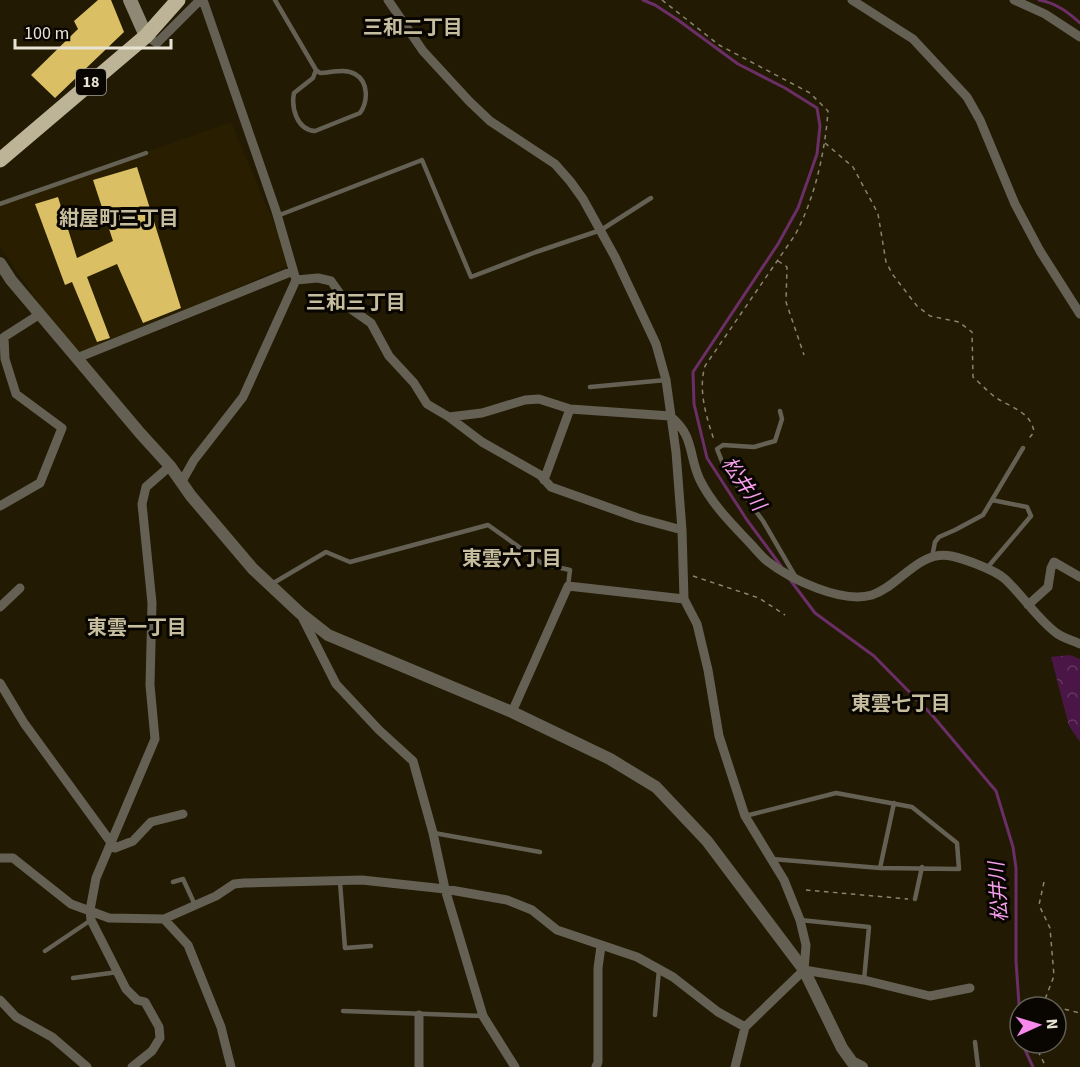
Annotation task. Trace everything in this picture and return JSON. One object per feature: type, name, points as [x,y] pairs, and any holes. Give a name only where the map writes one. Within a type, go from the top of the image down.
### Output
[{"type":"highway","name":"18","points":[[0,160],[146,36],[178,0]]},
{"type":"main road","points":[[130,0],[146,36]]},
{"type":"street","points":[[146,36],[157,43],[201,0],[277,216],[295,275],[243,397],[194,460],[181,483]]},
{"type":"street","points":[[388,0],[423,51],[469,101],[490,121],[555,164],[576,190],[601,231],[657,344],[666,380],[675,452],[682,530],[684,599],[697,624],[708,670],[719,736],[745,816],[784,880],[800,920],[806,945],[804,970],[745,1027],[735,1067]]},
{"type":"street","points":[[852,0],[913,39],[967,97],[980,120],[1015,204],[1040,251],[1080,314]]},
{"type":"street","points":[[1014,0],[1045,14],[1080,37]]},
{"type":"street","points":[[0,263],[253,569],[300,613],[328,635],[512,712],[610,759],[656,787],[707,841],[804,970],[842,1048],[852,1062],[862,1067]]},
{"type":"street","points":[[77,358],[295,275],[331,281],[351,309],[370,323],[389,356],[414,383],[427,404],[449,417],[482,442],[540,475],[551,487],[638,518],[682,530]]},
{"type":"street","points":[[0,506],[40,483],[62,429],[16,394],[5,359],[4,337],[40,314]]},
{"type":"street","points":[[449,417],[482,412],[525,400],[540,399],[570,409],[670,416],[681,425],[689,441],[700,479],[717,507],[766,560],[796,578],[835,595],[855,598],[874,594],[932,556],[952,556],[1004,578],[1057,634],[1080,644]]},
{"type":"street","points":[[544,480],[570,409]]},
{"type":"street","points":[[132,1067],[152,1051],[160,1038],[159,1027],[145,1002],[130,995],[91,921],[90,910],[96,878],[154,739],[150,685],[152,603],[142,504],[146,487],[170,466]]},
{"type":"street","points":[[1028,605],[1048,587],[1054,562],[1080,577]]},
{"type":"street","points":[[512,712],[568,586],[684,599]]},
{"type":"street","points":[[0,608],[20,588]]},
{"type":"street","points":[[300,613],[336,684],[379,730],[413,761],[433,833],[445,889],[483,1016],[515,1067]]},
{"type":"street","points":[[0,683],[24,723],[115,848],[134,840],[151,822],[183,814]]},
{"type":"street","points":[[0,858],[13,858],[71,904],[109,918],[164,919],[216,896],[234,884],[362,880],[445,889],[507,900],[532,910],[557,930],[601,946],[620,950],[659,969],[718,1012],[745,1027]]},
{"type":"street","points":[[164,919],[188,945],[221,1028],[231,1067]]},
{"type":"street","points":[[596,1067],[598,1062],[598,968],[601,946]]},
{"type":"street","points":[[804,970],[864,980],[930,996],[970,988]]},
{"type":"street","points":[[0,1000],[16,1017],[52,1037],[87,1067]]},
{"type":"street","points":[[418,1015],[419,1067]]},
{"type":"lane","points":[[275,0],[316,70],[320,73],[346,71],[355,74],[366,92],[366,101],[360,113],[315,131],[302,126],[292,100],[294,93],[314,78],[316,70]]},
{"type":"lane","points":[[0,204],[146,153]]},
{"type":"lane","points":[[277,216],[422,160],[471,277],[536,252],[601,231],[651,198]]},
{"type":"lane","points":[[590,387],[666,380]]},
{"type":"lane","points":[[780,411],[782,419],[775,441],[754,447],[723,445],[717,449],[725,469],[762,521],[796,578]]},
{"type":"lane","points":[[932,556],[935,542],[939,537],[956,531],[983,515],[1023,448]]},
{"type":"lane","points":[[987,569],[1031,516],[1027,507],[992,500]]},
{"type":"lane","points":[[269,585],[326,552],[350,562],[488,525],[543,564],[570,570],[568,586]]},
{"type":"lane","points":[[745,816],[836,793],[912,807],[957,843],[959,869],[880,868],[770,859]]},
{"type":"lane","points":[[880,868],[894,804]]},
{"type":"lane","points":[[433,833],[540,852]]},
{"type":"lane","points":[[915,899],[922,867]]},
{"type":"lane","points":[[172,882],[183,879],[195,905]]},
{"type":"lane","points":[[340,882],[345,948],[371,946]]},
{"type":"lane","points":[[800,920],[869,927],[864,980]]},
{"type":"lane","points":[[45,951],[91,921]]},
{"type":"lane","points":[[655,1015],[659,969]]},
{"type":"lane","points":[[73,978],[118,972]]},
{"type":"lane","points":[[343,1011],[483,1016]]},
{"type":"lane","points":[[975,1042],[978,1067]]},
{"type":"path","points":[[662,0],[719,45],[810,93],[828,111],[825,143],[807,213],[778,261],[703,372],[701,379],[706,415],[717,449]]},
{"type":"path","points":[[825,143],[853,167],[878,214],[886,262],[917,306],[930,316],[959,322],[972,332],[973,376],[996,398],[1022,411],[1033,426],[1034,432],[1023,448]]},
{"type":"path","points":[[778,261],[787,267],[786,302],[804,356]]},
{"type":"path","points":[[683,575],[696,577],[759,598],[785,615]]},
{"type":"path","points":[[1044,882],[1039,905],[1050,928],[1054,976],[1047,995]]},
{"type":"path","points":[[806,891],[915,899]]},
{"type":"shaded area","points":[[231,122],[291,264],[77,358],[0,247],[0,204]]},
{"type":"green space","points":[[1070,655],[1080,659],[1080,742],[1069,726],[1051,657]]},
{"type":"building","points":[[98,0],[111,0],[124,32],[55,98],[31,75],[78,29],[74,21]]},
{"type":"building","points":[[137,167],[181,308],[143,323],[117,264],[87,277],[110,338],[97,342],[72,282],[65,285],[35,204],[58,197],[77,258],[113,241],[93,180]]},
{"type":"waterway","name":"松井川","points":[[643,0],[678,20],[738,64],[785,88],[817,108],[820,126],[817,154],[798,208],[778,244],[693,372],[694,404],[707,458],[747,520],[781,566]]},
{"type":"waterway","points":[[1039,0],[1061,8],[1080,23]]},
{"type":"waterway","name":"松井川","points":[[791,581],[815,613],[874,656],[932,715],[996,791],[1013,847],[1016,868],[1018,995]]},
{"type":"waterway","name":"松井川","points":[[1028,1055],[1033,1067]]},
{"type":"district","name":"三和二丁目","points":[[413,28]]},
{"type":"district","name":"紺屋町三丁目","points":[[119,219]]},
{"type":"district","name":"三和三丁目","points":[[356,303]]},
{"type":"district","name":"東雲六丁目","points":[[512,559]]},
{"type":"district","name":"東雲一丁目","points":[[137,628]]},
{"type":"district","name":"東雲七丁目","points":[[901,704]]}]
